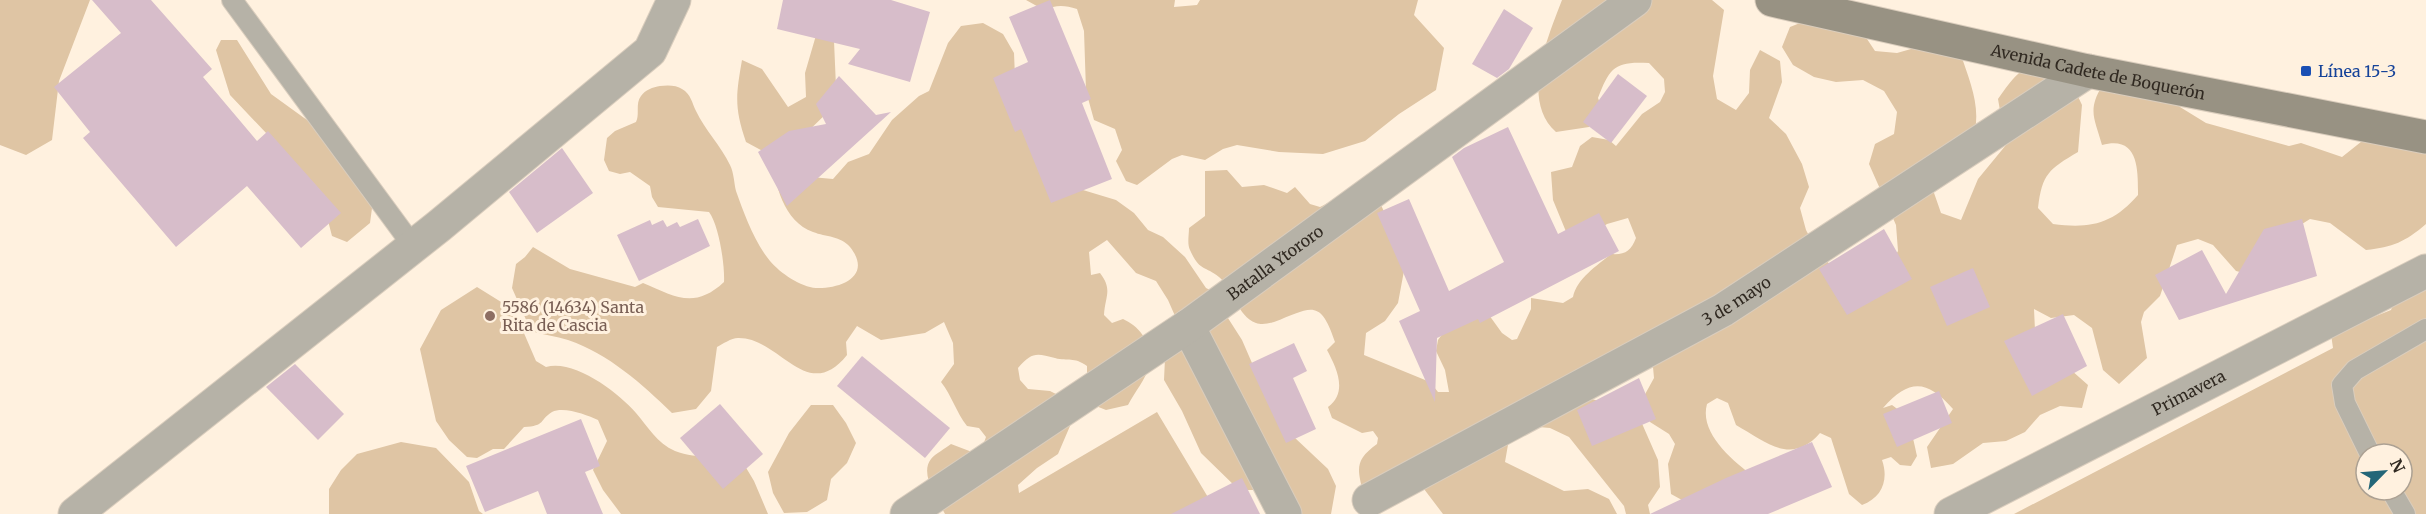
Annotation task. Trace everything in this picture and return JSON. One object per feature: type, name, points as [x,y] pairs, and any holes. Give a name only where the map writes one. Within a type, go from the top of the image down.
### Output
[{"type":"main road","name":"Avenida Cadete de Boquerón","points":[[1772,0],[2088,71],[2426,137]]},
{"type":"street","points":[[75,514],[413,246],[650,51],[674,0]]},
{"type":"street","name":"Batalla Ytororo","points":[[907,514],[1188,326],[1635,0]]},
{"type":"street","name":"3 de mayo","points":[[1369,500],[1723,310],[2088,71]]},
{"type":"street","name":"Primavera","points":[[1951,514],[1983,507],[2426,271]]},
{"type":"street","points":[[1188,326],[1285,514]]},
{"type":"lane","points":[[232,0],[413,246]]},
{"type":"lane","points":[[2364,442],[2345,403],[2342,385],[2355,370],[2426,329]]},
{"type":"shaded area","points":[[0,0],[90,0],[59,81],[52,140],[26,155],[0,145]]},
{"type":"shaded area","points":[[1026,0],[1175,0],[1174,7],[1197,5],[1200,0],[1418,0],[1414,15],[1444,48],[1436,90],[1399,114],[1365,141],[1323,154],[1279,152],[1237,145],[1223,149],[1205,160],[1182,155],[1172,159],[1137,185],[1126,181],[1116,161],[1122,150],[1115,129],[1094,120],[1086,91],[1084,31],[1077,9],[1060,6],[1044,10]]},
{"type":"shaded area","points":[[1562,0],[1605,0],[1620,14],[1632,0],[1712,0],[1724,10],[1713,76],[1717,99],[1736,110],[1749,93],[1750,70],[1760,50],[1780,61],[1782,82],[1769,118],[1786,134],[1802,164],[1809,187],[1800,208],[1806,230],[1817,251],[1847,282],[1887,271],[1898,251],[1896,225],[1869,164],[1875,144],[1894,134],[1897,112],[1884,91],[1863,80],[1836,82],[1814,77],[1793,65],[1782,47],[1790,27],[1810,19],[1853,18],[1875,51],[1897,53],[1918,47],[1961,55],[1974,98],[1975,131],[1964,153],[1933,190],[1941,213],[1961,220],[1978,179],[2006,145],[1998,99],[2013,80],[2025,70],[2040,67],[2064,67],[2082,105],[2078,152],[2054,168],[2042,187],[2038,208],[2053,224],[2078,226],[2100,222],[2129,205],[2138,195],[2138,175],[2130,150],[2114,143],[2102,145],[2094,109],[2102,86],[2165,90],[2180,107],[2206,123],[2289,146],[2301,143],[2342,157],[2376,130],[2426,136],[2426,224],[2398,243],[2366,250],[2330,223],[2310,219],[2278,239],[2248,274],[2236,271],[2213,245],[2198,239],[2177,245],[2160,296],[2144,312],[2141,322],[2147,358],[2119,384],[2103,370],[2092,328],[2074,315],[2051,318],[2034,309],[2036,352],[2071,370],[2088,385],[2082,408],[2060,406],[2040,415],[2025,432],[2006,441],[1983,443],[1953,464],[1931,468],[1927,447],[1953,409],[1935,392],[1918,386],[1910,387],[1883,408],[1892,405],[1903,415],[1912,434],[1917,456],[1911,466],[1900,465],[1891,457],[1882,460],[1885,474],[1882,487],[1875,498],[1862,505],[1849,494],[1831,438],[1820,433],[1799,448],[1778,448],[1736,425],[1728,403],[1717,398],[1707,404],[1708,425],[1719,445],[1753,476],[1700,510],[1671,494],[1668,464],[1675,444],[1669,434],[1650,422],[1643,398],[1654,378],[1653,367],[1634,356],[1580,396],[1622,407],[1640,419],[1658,460],[1660,487],[1648,505],[1650,514],[1626,514],[1624,506],[1569,437],[1550,428],[1527,426],[1509,439],[1505,462],[1564,491],[1588,489],[1609,499],[1617,514],[1443,514],[1424,489],[1363,492],[1359,470],[1361,460],[1377,444],[1378,438],[1373,431],[1362,433],[1332,418],[1328,407],[1338,394],[1339,380],[1327,350],[1335,342],[1324,318],[1319,312],[1306,310],[1272,323],[1262,324],[1250,320],[1244,315],[1224,282],[1200,265],[1190,250],[1189,228],[1205,216],[1205,171],[1227,170],[1242,187],[1264,185],[1287,193],[1295,187],[1310,204],[1320,207],[1354,190],[1376,194],[1406,260],[1398,303],[1385,321],[1366,333],[1364,355],[1430,382],[1438,392],[1449,392],[1445,370],[1436,351],[1438,340],[1451,322],[1489,315],[1502,333],[1512,340],[1517,339],[1531,309],[1531,298],[1563,303],[1573,297],[1575,290],[1588,273],[1611,254],[1627,251],[1636,238],[1628,218],[1607,224],[1592,234],[1567,234],[1553,200],[1551,172],[1572,167],[1580,146],[1592,137],[1609,140],[1616,146],[1642,114],[1660,102],[1665,92],[1664,79],[1649,63],[1621,65],[1615,68],[1606,79],[1598,98],[1602,109],[1589,127],[1556,132],[1545,119],[1538,86],[1544,50]]},
{"type":"shaded area","points":[[983,23],[1003,34],[1014,53],[1015,77],[1073,187],[1116,200],[1134,213],[1148,230],[1163,237],[1185,257],[1206,288],[1210,290],[1242,340],[1252,363],[1294,437],[1328,469],[1336,486],[1331,514],[1293,514],[1262,490],[1239,490],[1201,453],[1182,411],[1164,380],[1165,358],[1179,325],[1168,300],[1156,281],[1136,273],[1107,240],[1089,252],[1091,275],[1100,273],[1106,284],[1104,315],[1112,323],[1123,319],[1140,332],[1149,351],[1149,366],[1143,381],[1128,405],[1106,410],[1096,406],[1087,376],[1087,366],[1082,363],[1035,355],[1023,363],[1018,368],[1020,380],[1028,389],[1050,391],[1060,396],[1071,415],[1070,426],[1058,454],[1018,485],[1019,493],[1157,412],[1218,514],[945,514],[928,479],[928,465],[931,459],[951,444],[972,452],[982,448],[986,437],[979,428],[967,426],[941,382],[954,364],[953,343],[944,322],[925,333],[881,340],[857,326],[846,342],[847,355],[833,369],[819,373],[806,371],[793,365],[753,340],[733,339],[717,347],[711,391],[696,409],[672,413],[637,381],[597,353],[568,340],[531,331],[512,288],[516,264],[533,247],[570,269],[635,287],[643,283],[684,298],[703,296],[724,282],[721,246],[716,226],[709,212],[658,207],[652,197],[650,186],[630,172],[620,174],[609,171],[604,160],[607,138],[615,131],[636,122],[638,102],[641,96],[649,89],[660,86],[677,87],[689,96],[730,165],[736,191],[750,228],[759,246],[774,266],[791,279],[810,287],[826,288],[851,279],[858,266],[850,247],[838,239],[813,232],[795,220],[788,211],[778,189],[772,156],[746,142],[739,119],[737,101],[742,60],[762,69],[788,107],[806,97],[805,73],[819,25],[834,41],[836,87],[830,110],[798,141],[811,177],[833,179],[848,162],[869,154],[892,120],[919,96],[929,91],[948,43],[961,26]]},
{"type":"shaded area","points":[[221,40],[237,40],[271,94],[336,141],[355,165],[372,208],[370,223],[347,242],[332,236],[320,190],[230,95],[216,50]]},
{"type":"shaded area","points":[[477,287],[514,310],[536,361],[546,367],[569,368],[595,379],[628,405],[653,434],[669,448],[683,454],[698,456],[739,456],[754,481],[768,514],[621,514],[603,490],[593,470],[607,441],[598,420],[569,411],[557,410],[539,424],[524,427],[504,449],[493,449],[477,458],[467,457],[449,440],[436,421],[420,349],[441,310]]},
{"type":"shaded area","points":[[2426,289],[2426,514],[2014,514],[2333,348],[2331,334],[2391,310],[2393,305]]},
{"type":"shaded area","points":[[811,405],[833,405],[846,423],[856,443],[847,463],[831,479],[827,500],[807,512],[784,513],[773,493],[768,472],[789,433]]},
{"type":"shaded area","points":[[401,442],[436,448],[469,482],[479,511],[483,514],[329,514],[329,489],[341,470],[357,454]]},
{"type":"building","points":[[92,0],[151,0],[212,69],[203,77],[257,141],[268,131],[341,213],[301,248],[247,186],[176,247],[83,138],[90,132],[54,87],[121,33]]},
{"type":"building","points":[[783,0],[891,0],[930,12],[910,82],[848,64],[860,49],[777,29]]},
{"type":"building","points":[[1050,0],[1091,99],[1082,103],[1112,179],[1051,203],[1021,129],[1015,132],[993,78],[1028,62],[1009,17]]},
{"type":"building","points":[[1504,9],[1533,28],[1509,69],[1497,78],[1472,64]]},
{"type":"building","points":[[1618,74],[1647,96],[1611,143],[1583,122]]},
{"type":"building","points":[[839,76],[876,115],[891,112],[787,206],[758,152],[789,131],[826,124],[816,104]]},
{"type":"building","points":[[1508,127],[1558,234],[1599,213],[1619,251],[1480,323],[1478,319],[1437,338],[1435,402],[1399,321],[1420,311],[1377,213],[1409,199],[1449,291],[1504,262],[1452,157],[1464,148]]},
{"type":"building","points":[[562,148],[593,193],[537,233],[509,192]]},
{"type":"building","points":[[698,219],[710,246],[639,281],[617,235],[650,220],[652,225],[663,220],[667,227],[677,222],[680,227]]},
{"type":"building","points":[[2302,219],[2317,276],[2179,320],[2155,275],[2202,250],[2226,294],[2264,229]]},
{"type":"building","points":[[1884,229],[1912,279],[1847,315],[1819,269]]},
{"type":"building","points":[[1973,268],[1990,307],[1947,326],[1930,287]]},
{"type":"building","points":[[2063,314],[2087,366],[2032,396],[2004,341]]},
{"type":"building","points":[[1294,343],[1307,371],[1293,378],[1316,429],[1286,443],[1249,364]]},
{"type":"building","points":[[862,356],[950,428],[925,458],[837,386]]},
{"type":"building","points":[[295,364],[344,414],[318,440],[266,387]]},
{"type":"building","points":[[1639,378],[1656,419],[1592,446],[1577,410]]},
{"type":"building","points":[[1939,391],[1952,423],[1897,447],[1883,414]]},
{"type":"building","points":[[720,404],[763,454],[723,489],[680,438]]},
{"type":"building","points":[[581,419],[600,466],[585,472],[603,514],[547,514],[538,491],[485,512],[466,466]]},
{"type":"building","points":[[1812,442],[1832,487],[1768,514],[1650,514],[1726,478]]},
{"type":"building","points":[[1242,478],[1260,514],[1171,514]]},
{"type":"place","name":"Línea 15-3","points":[[2306,71]]},
{"type":"place","name":"5586 (14634) Santa Rita de Cascia","points":[[490,316]]}]
